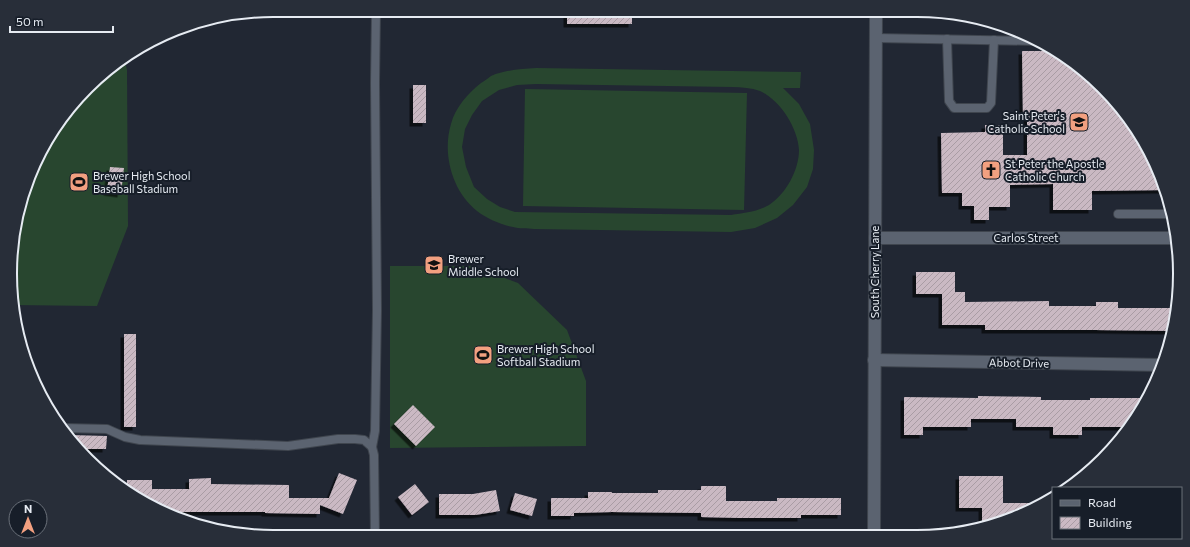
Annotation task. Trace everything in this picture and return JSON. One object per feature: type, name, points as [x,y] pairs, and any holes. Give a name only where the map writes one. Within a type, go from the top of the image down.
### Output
[{"type":"street","name":"South Cherry Lane","points":[[874,530],[876,17]]},
{"type":"street","name":"Carlos Street","points":[[875,238],[1171,238]]},
{"type":"street","name":"Abbot Drive","points":[[874,360],[1156,365]]},
{"type":"lane","points":[[375,530],[374,454],[372,447],[375,431],[377,310],[376,17]]},
{"type":"lane","points":[[876,38],[1024,41]]},
{"type":"lane","points":[[947,39],[950,101],[954,108],[987,108],[991,103],[994,40]]},
{"type":"lane","points":[[1118,214],[1166,214]]},
{"type":"lane","points":[[69,428],[107,429],[125,438],[140,440],[288,446],[338,439],[355,439],[364,440],[372,447]]},
{"type":"green space","name":"Brewer High School Baseball Stadium","points":[[125,64],[127,70],[128,226],[97,306],[19,305],[17,274],[19,240],[31,191],[43,160],[51,145],[70,117],[92,92]]},
{"type":"green space","points":[[536,68],[801,72],[800,88],[783,88],[799,104],[810,124],[814,150],[813,169],[807,187],[793,205],[777,218],[755,228],[731,232],[534,229],[515,228],[494,221],[481,214],[468,203],[455,183],[451,171],[448,147],[451,124],[456,112],[471,91],[491,76],[513,70]],"holes":[[[536,84],[732,87],[753,89],[767,95],[787,116],[798,142],[799,150],[797,165],[786,188],[781,195],[769,205],[755,211],[731,215],[515,212],[500,207],[487,199],[474,187],[466,167],[462,147],[465,129],[472,115],[482,101],[499,90],[517,85]]]},
{"type":"green space","points":[[525,89],[747,93],[744,210],[523,206]]},
{"type":"green space","name":"Brewer High School Softball Stadium","points":[[390,266],[472,266],[518,283],[567,330],[586,381],[586,446],[390,448]]},
{"type":"building","points":[[567,17],[632,17],[632,24],[567,24]]},
{"type":"building","points":[[1022,51],[1045,51],[1073,70],[1086,81],[1120,117],[1139,145],[1147,160],[1159,190],[1092,191],[1092,210],[1053,210],[1053,184],[1010,185],[1010,207],[989,207],[989,220],[974,220],[974,206],[962,206],[962,193],[942,193],[941,133],[985,132],[985,125],[1003,125],[1003,155],[1027,155],[1027,116],[1023,116]]},
{"type":"building","points":[[413,85],[426,85],[426,123],[413,123]]},
{"type":"building","points":[[110,167],[124,168],[121,194],[107,192]]},
{"type":"building","points":[[916,272],[955,272],[955,292],[965,292],[965,302],[1049,301],[1049,306],[1096,306],[1096,302],[1118,302],[1118,308],[1171,308],[1166,331],[985,330],[985,325],[942,325],[942,294],[916,294]]},
{"type":"building","points":[[124,334],[136,334],[136,427],[124,427]]},
{"type":"building","points":[[978,396],[1041,397],[1041,400],[1090,400],[1090,398],[1141,398],[1122,427],[1082,427],[1082,435],[1053,435],[1053,427],[1016,427],[1016,419],[971,419],[971,427],[923,427],[923,435],[904,435],[904,397],[978,398]]},
{"type":"building","points":[[413,405],[435,427],[416,446],[394,424]]},
{"type":"building","points":[[74,435],[107,436],[106,449],[86,449]]},
{"type":"building","points":[[339,473],[357,480],[343,514],[320,505],[320,514],[265,512],[180,512],[145,496],[127,484],[127,480],[152,480],[152,489],[189,489],[189,479],[211,478],[211,484],[289,485],[289,498],[329,498]]},
{"type":"building","points":[[959,476],[1003,476],[1003,503],[1032,503],[982,521],[982,508],[959,508]]},
{"type":"building","points":[[415,484],[429,502],[412,515],[398,497]]},
{"type":"building","points":[[701,486],[726,486],[726,501],[777,501],[777,498],[841,498],[841,515],[801,515],[801,518],[739,518],[701,517],[701,513],[612,512],[574,513],[574,516],[551,516],[551,498],[588,498],[588,492],[658,493],[658,490],[701,490]]},
{"type":"building","points":[[496,490],[500,511],[475,515],[439,515],[439,494],[473,494]]},
{"type":"building","points":[[515,493],[537,499],[532,516],[510,510]]},
{"type":"place","name":"Saint Peter's Catholic School","points":[[1079,122]]},
{"type":"place","name":"St Peter the Apostle Catholic Church","points":[[991,170]]},
{"type":"place","name":"Brewer High School Baseball Stadium","points":[[79,182]]},
{"type":"place","name":"Brewer Middle School","points":[[434,265]]},
{"type":"place","name":"Brewer High School Softball Stadium","points":[[483,355]]}]
